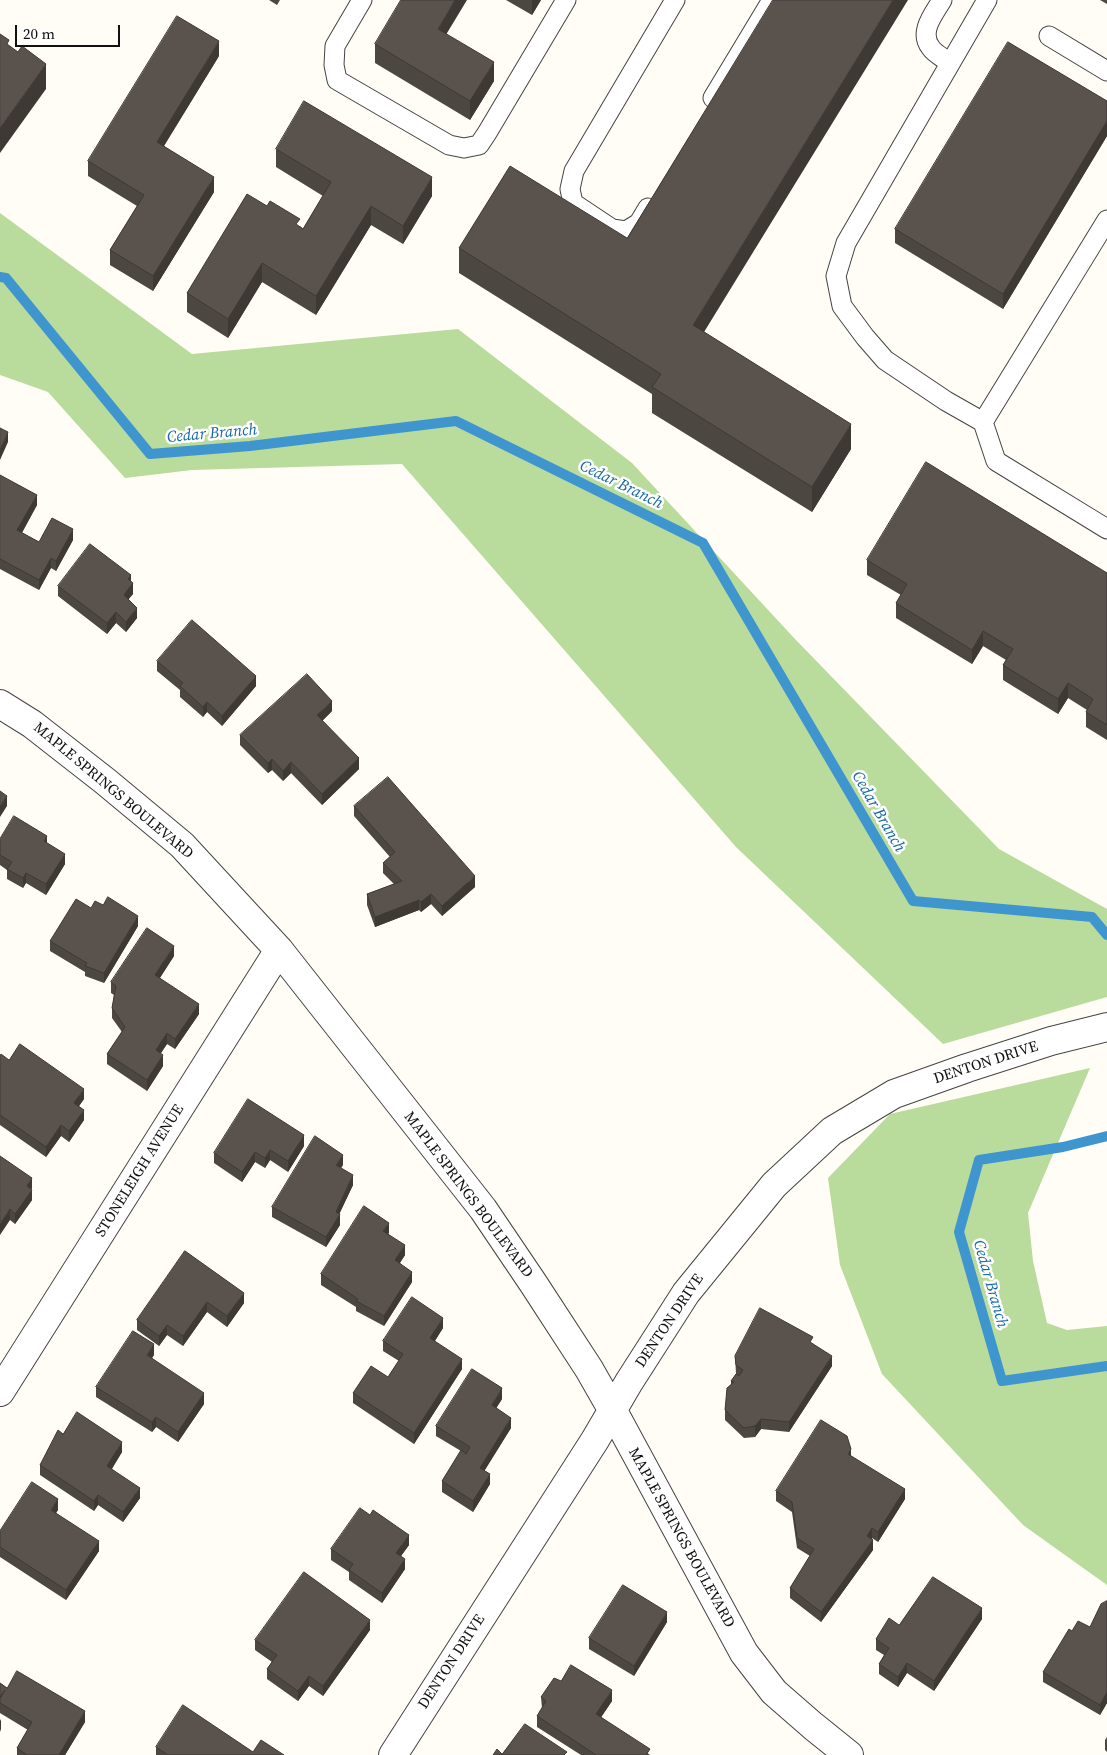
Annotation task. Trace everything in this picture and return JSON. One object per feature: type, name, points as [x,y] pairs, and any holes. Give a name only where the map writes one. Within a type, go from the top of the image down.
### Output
[{"type":"street","name":"MAPLE SPRINGS BOULEVARD","points":[[0,704],[40,730],[182,845],[279,950],[483,1209],[554,1314],[613,1411],[744,1653],[774,1692],[849,1755]]},
{"type":"street","name":"STONELEIGH AVENUE","points":[[0,1392],[279,950]]},
{"type":"street","name":"DENTON DRIVE","points":[[393,1755],[613,1411],[629,1382],[686,1293],[774,1185],[832,1132],[894,1094],[1051,1041],[1107,1027]]},
{"type":"lane","points":[[362,0],[335,46],[334,65],[337,80],[449,145],[464,148],[479,145],[487,134],[566,0]]},
{"type":"lane","points":[[659,189],[639,223],[626,232],[612,229],[573,203],[570,189],[574,171],[675,0]]},
{"type":"lane","points":[[705,112],[772,0]]},
{"type":"lane","points":[[942,0],[925,29],[926,39],[930,48],[950,63]]},
{"type":"lane","points":[[987,0],[846,243],[836,276],[842,306],[885,360],[946,401],[984,422],[996,461],[1107,530]]},
{"type":"lane","points":[[1049,36],[1107,71]]},
{"type":"lane","points":[[984,422],[1107,220]]},
{"type":"green space","points":[[0,213],[192,354],[458,329],[632,463],[795,639],[999,849],[1107,909],[1107,997],[943,1044],[736,847],[402,464],[192,470],[125,478],[48,392],[0,375]]},
{"type":"green space","points":[[1090,1068],[1028,1213],[1033,1261],[1047,1323],[1067,1330],[1107,1326],[1107,1585],[1023,1525],[882,1374],[840,1265],[828,1178],[890,1114]]},
{"type":"building","points":[[401,0],[455,0],[438,29],[494,62],[470,101],[375,44]]},
{"type":"building","points":[[773,0],[893,0],[693,325],[851,424],[812,487],[652,387],[661,374],[459,248],[510,166],[627,238]]},
{"type":"building","points":[[177,16],[219,41],[157,142],[214,177],[153,276],[110,250],[144,195],[88,161]]},
{"type":"building","points":[[0,34],[9,40],[7,44],[18,52],[22,46],[46,64],[0,128]]},
{"type":"building","points":[[1008,42],[1107,101],[1107,121],[1003,294],[895,229]]},
{"type":"building","points":[[304,101],[432,177],[403,226],[371,206],[316,296],[262,263],[228,319],[187,293],[247,194],[267,206],[270,201],[300,219],[296,224],[303,229],[331,182],[276,149]]},
{"type":"building","points":[[0,428],[8,432],[0,450]]},
{"type":"building","points":[[926,462],[1107,573],[1107,725],[1086,712],[1093,699],[1068,683],[1058,699],[1003,665],[1013,649],[983,631],[972,650],[896,603],[907,584],[867,560]]},
{"type":"building","points":[[0,475],[37,495],[17,530],[39,542],[52,518],[73,529],[56,561],[51,558],[39,580],[0,559]]},
{"type":"building","points":[[90,544],[131,575],[128,579],[133,583],[124,595],[137,608],[126,622],[116,612],[107,623],[58,586]]},
{"type":"building","points":[[192,620],[256,676],[222,716],[207,702],[203,707],[180,686],[183,683],[157,661]]},
{"type":"building","points":[[307,674],[332,701],[317,715],[359,758],[322,794],[291,762],[283,771],[272,759],[268,763],[240,735]]},
{"type":"building","points":[[388,777],[475,876],[442,906],[431,894],[421,902],[419,900],[375,917],[367,894],[402,881],[383,863],[395,852],[354,806]]},
{"type":"building","points":[[0,791],[7,796],[0,806]]},
{"type":"building","points":[[14,816],[47,836],[44,841],[65,854],[46,884],[26,873],[23,878],[7,869],[12,862],[0,855],[0,839]]},
{"type":"building","points":[[108,897],[138,916],[104,973],[85,966],[87,963],[50,941],[76,899],[91,908],[95,901],[103,905]]},
{"type":"building","points":[[147,928],[174,946],[155,975],[199,1004],[175,1039],[167,1033],[156,1050],[163,1055],[147,1080],[107,1054],[125,1027],[112,1008],[116,986],[111,982]]},
{"type":"building","points":[[20,1044],[84,1089],[74,1103],[84,1110],[69,1131],[61,1125],[46,1147],[0,1115],[0,1056],[1,1054],[9,1060]]},
{"type":"building","points":[[248,1099],[304,1135],[288,1161],[270,1150],[265,1158],[255,1152],[242,1172],[214,1153]]},
{"type":"building","points":[[315,1136],[343,1155],[336,1165],[353,1175],[336,1212],[340,1214],[326,1237],[272,1207]]},
{"type":"building","points":[[0,1156],[32,1178],[27,1186],[32,1190],[15,1214],[10,1209],[0,1224]]},
{"type":"building","points":[[364,1206],[389,1223],[383,1231],[405,1245],[395,1260],[412,1272],[384,1316],[356,1301],[358,1299],[321,1274]]},
{"type":"building","points":[[185,1251],[244,1293],[227,1316],[207,1302],[183,1336],[167,1325],[159,1336],[137,1320]]},
{"type":"building","points":[[412,1297],[443,1318],[430,1338],[462,1359],[414,1433],[353,1393],[371,1366],[388,1377],[403,1354],[383,1341]]},
{"type":"building","points":[[760,1308],[813,1337],[810,1342],[832,1356],[789,1422],[761,1419],[755,1426],[744,1428],[725,1410],[727,1388],[734,1382],[731,1381],[736,1374],[739,1376],[743,1370],[736,1365],[735,1356]]},
{"type":"building","points":[[133,1331],[154,1344],[147,1355],[204,1393],[178,1432],[156,1417],[152,1422],[96,1387]]},
{"type":"building","points":[[472,1369],[502,1388],[492,1405],[511,1418],[480,1468],[490,1474],[473,1501],[442,1481],[461,1450],[466,1454],[470,1447],[436,1426]]},
{"type":"building","points":[[77,1412],[122,1442],[107,1466],[140,1488],[123,1512],[98,1495],[94,1501],[40,1465],[58,1430],[63,1434]]},
{"type":"building","points":[[821,1420],[847,1436],[851,1449],[848,1454],[905,1489],[878,1532],[872,1528],[867,1536],[873,1540],[821,1612],[790,1588],[814,1549],[797,1538],[792,1502],[776,1491]]},
{"type":"building","points":[[32,1482],[58,1499],[51,1510],[99,1541],[66,1590],[0,1547],[0,1531]]},
{"type":"building","points":[[360,1508],[370,1515],[373,1510],[409,1535],[396,1553],[405,1559],[382,1593],[349,1570],[353,1564],[331,1549]]},
{"type":"building","points":[[304,1572],[370,1620],[323,1686],[309,1676],[298,1691],[267,1669],[277,1655],[255,1640]]},
{"type":"building","points":[[933,1577],[982,1608],[934,1681],[907,1663],[898,1677],[879,1664],[889,1648],[876,1639],[889,1618],[899,1625]]},
{"type":"building","points":[[623,1585],[667,1612],[634,1666],[589,1638]]},
{"type":"building","points":[[1107,1601],[1107,1692],[1100,1705],[1043,1672],[1069,1629],[1072,1631],[1078,1621],[1090,1627],[1101,1604]]},
{"type":"building","points":[[571,1665],[612,1690],[596,1714],[650,1749],[646,1755],[596,1755],[537,1716],[546,1701],[541,1697],[554,1678],[561,1681]]},
{"type":"building","points":[[17,1671],[85,1711],[59,1755],[27,1755],[17,1748],[32,1722],[0,1703],[5,1690],[0,1697],[0,1683],[7,1688]]},
{"type":"building","points":[[183,1705],[253,1752],[261,1740],[284,1755],[168,1755],[156,1747]]},
{"type":"building","points":[[525,1724],[567,1752],[564,1755],[493,1755],[497,1749],[502,1754]]},
{"type":"waterway","name":"Cedar Branch","points":[[0,277],[6,278],[150,454],[250,446],[456,421],[703,543],[913,901],[1092,917],[1107,935]]},
{"type":"waterway","name":"Cedar Branch","points":[[1107,1136],[1063,1147],[979,1160],[959,1232],[1002,1381],[1107,1366]]}]
